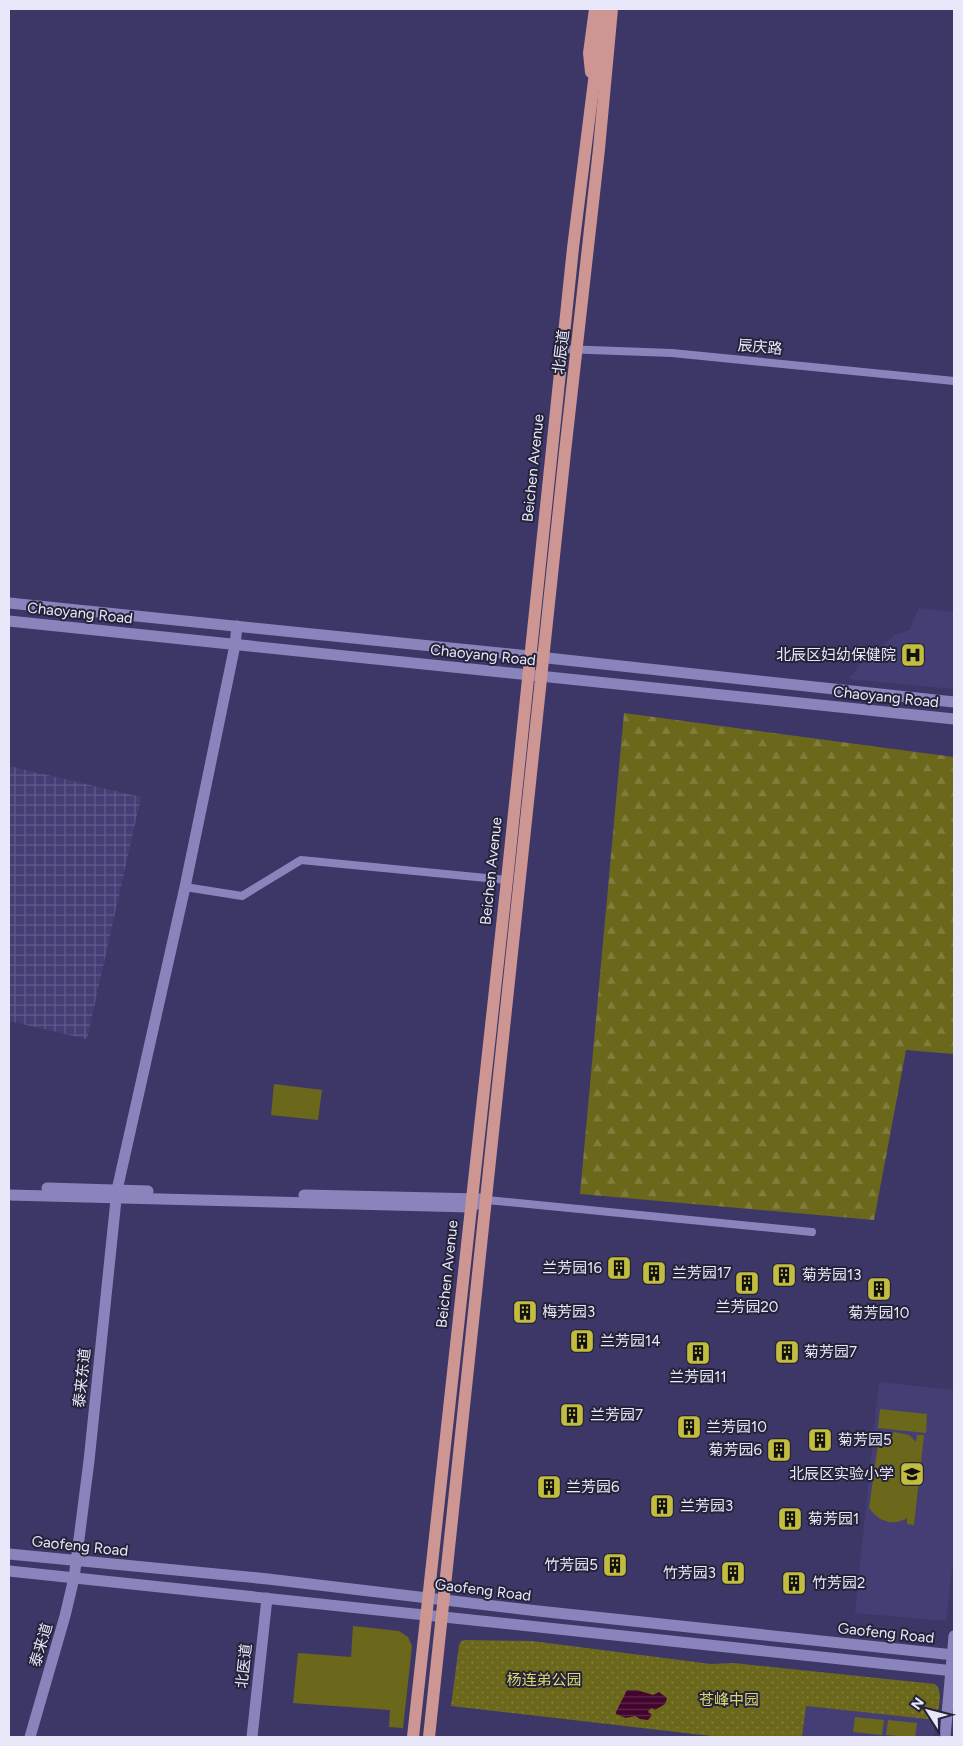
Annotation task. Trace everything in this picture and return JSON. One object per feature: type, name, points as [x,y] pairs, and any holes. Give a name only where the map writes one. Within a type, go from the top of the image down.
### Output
[{"type":"main road","points":[[595,9],[589,53],[599,90]]},
{"type":"main road","name":"Beichen Avenue","points":[[413,1737],[507,880],[563,347],[599,90],[603,9]]},
{"type":"main road","name":"北辰道","points":[[545,657],[578,346],[599,90],[612,9]]},
{"type":"main road","points":[[599,90],[615,53],[620,9]]},
{"type":"main road","name":"Chaoyang Road","points":[[9,603],[545,657],[954,702]]},
{"type":"main road","name":"Chaoyang Road","points":[[9,621],[954,719]]},
{"type":"main road","name":"泰来东道","points":[[76,1560],[89,1461],[116,1194],[185,887],[238,626]]},
{"type":"main road","name":"Beichen Avenue","points":[[429,1737],[545,657]]},
{"type":"main road","points":[[9,1187],[116,1194]]},
{"type":"main road","points":[[9,1195],[116,1194],[471,1203],[487,1200]]},
{"type":"main road","name":"Gaofeng Road","points":[[9,1554],[268,1580],[953,1655]]},
{"type":"main road","name":"泰来道","points":[[30,1737],[65,1616],[74,1578],[76,1560]]},
{"type":"main road","name":"Gaofeng Road","points":[[9,1571],[952,1671]]},
{"type":"main road","name":"北医道","points":[[252,1737],[267,1598]]},
{"type":"main road","points":[[944,1737],[954,1636]]},
{"type":"main road","points":[[951,1737],[954,1705]]},
{"type":"street","name":"辰庆路","points":[[563,347],[578,346],[672,353],[954,379]]},
{"type":"street","points":[[185,887],[242,896],[301,860],[507,880]]},
{"type":"street","points":[[487,1200],[812,1232]]},
{"type":"shaded area","name":"北辰区妇幼保健院","points":[[919,608],[954,612],[954,689],[849,679],[861,663],[895,635],[909,630]]},
{"type":"shaded area","points":[[9,766],[141,797],[87,1039],[9,1021]]},
{"type":"shaded area","name":"北辰区实验小学","points":[[879,1382],[954,1390],[954,1552],[946,1621],[855,1613]]},
{"type":"shaded area","points":[[627,1690],[637,1690],[653,1695],[659,1692],[667,1698],[665,1704],[655,1710],[652,1708],[649,1710],[648,1712],[652,1715],[648,1720],[635,1716],[626,1718],[616,1714],[616,1712]]},
{"type":"shaded area","points":[[806,1706],[936,1720],[934,1737],[802,1737]]},
{"type":"green space","points":[[624,713],[954,757],[954,1054],[906,1050],[874,1220],[580,1194]]},
{"type":"green space","points":[[274,1084],[322,1090],[318,1120],[271,1115]]},
{"type":"green space","points":[[880,1409],[927,1414],[926,1433],[878,1428]]},
{"type":"green space","points":[[895,1432],[909,1435],[916,1442],[917,1435],[924,1435],[914,1525],[907,1524],[907,1518],[896,1522],[886,1521],[873,1513],[869,1508],[878,1444],[886,1436]]},
{"type":"green space","points":[[353,1626],[399,1631],[408,1637],[412,1646],[403,1728],[389,1727],[390,1710],[293,1703],[298,1653],[351,1657]]},
{"type":"green space","points":[[461,1641],[532,1641],[711,1664],[734,1663],[935,1684],[938,1687],[940,1696],[939,1706],[936,1720],[806,1706],[802,1737],[720,1737],[451,1706],[459,1645]]},
{"type":"green space","points":[[855,1717],[884,1720],[882,1735],[853,1732]]},
{"type":"green space","points":[[888,1720],[917,1723],[915,1737],[886,1735]]},
{"type":"place","name":"北辰区妇幼保健院","points":[[913,655]]},
{"type":"place","name":"兰芳园16","points":[[619,1268]]},
{"type":"place","name":"兰芳园17","points":[[654,1273]]},
{"type":"place","name":"菊芳园13","points":[[784,1275]]},
{"type":"place","name":"兰芳园20","points":[[747,1283]]},
{"type":"place","name":"菊芳园10","points":[[879,1289]]},
{"type":"place","name":"梅芳园3","points":[[525,1312]]},
{"type":"place","name":"兰芳园14","points":[[582,1341]]},
{"type":"place","name":"菊芳园7","points":[[787,1352]]},
{"type":"place","name":"兰芳园11","points":[[698,1353]]},
{"type":"place","name":"兰芳园7","points":[[572,1415]]},
{"type":"place","name":"兰芳园10","points":[[689,1427]]},
{"type":"place","name":"菊芳园5","points":[[820,1440]]},
{"type":"place","name":"菊芳园6","points":[[779,1450]]},
{"type":"place","name":"北辰区实验小学","points":[[912,1474]]},
{"type":"place","name":"兰芳园6","points":[[549,1487]]},
{"type":"place","name":"兰芳园3","points":[[662,1506]]},
{"type":"place","name":"菊芳园1","points":[[790,1519]]},
{"type":"place","name":"竹芳园5","points":[[615,1565]]},
{"type":"place","name":"竹芳园3","points":[[733,1573]]},
{"type":"place","name":"竹芳园2","points":[[794,1583]]},
{"type":"park label","name":"杨连弟公园","points":[[544,1680]]},
{"type":"park label","name":"苍峰中园","points":[[729,1700]]}]
